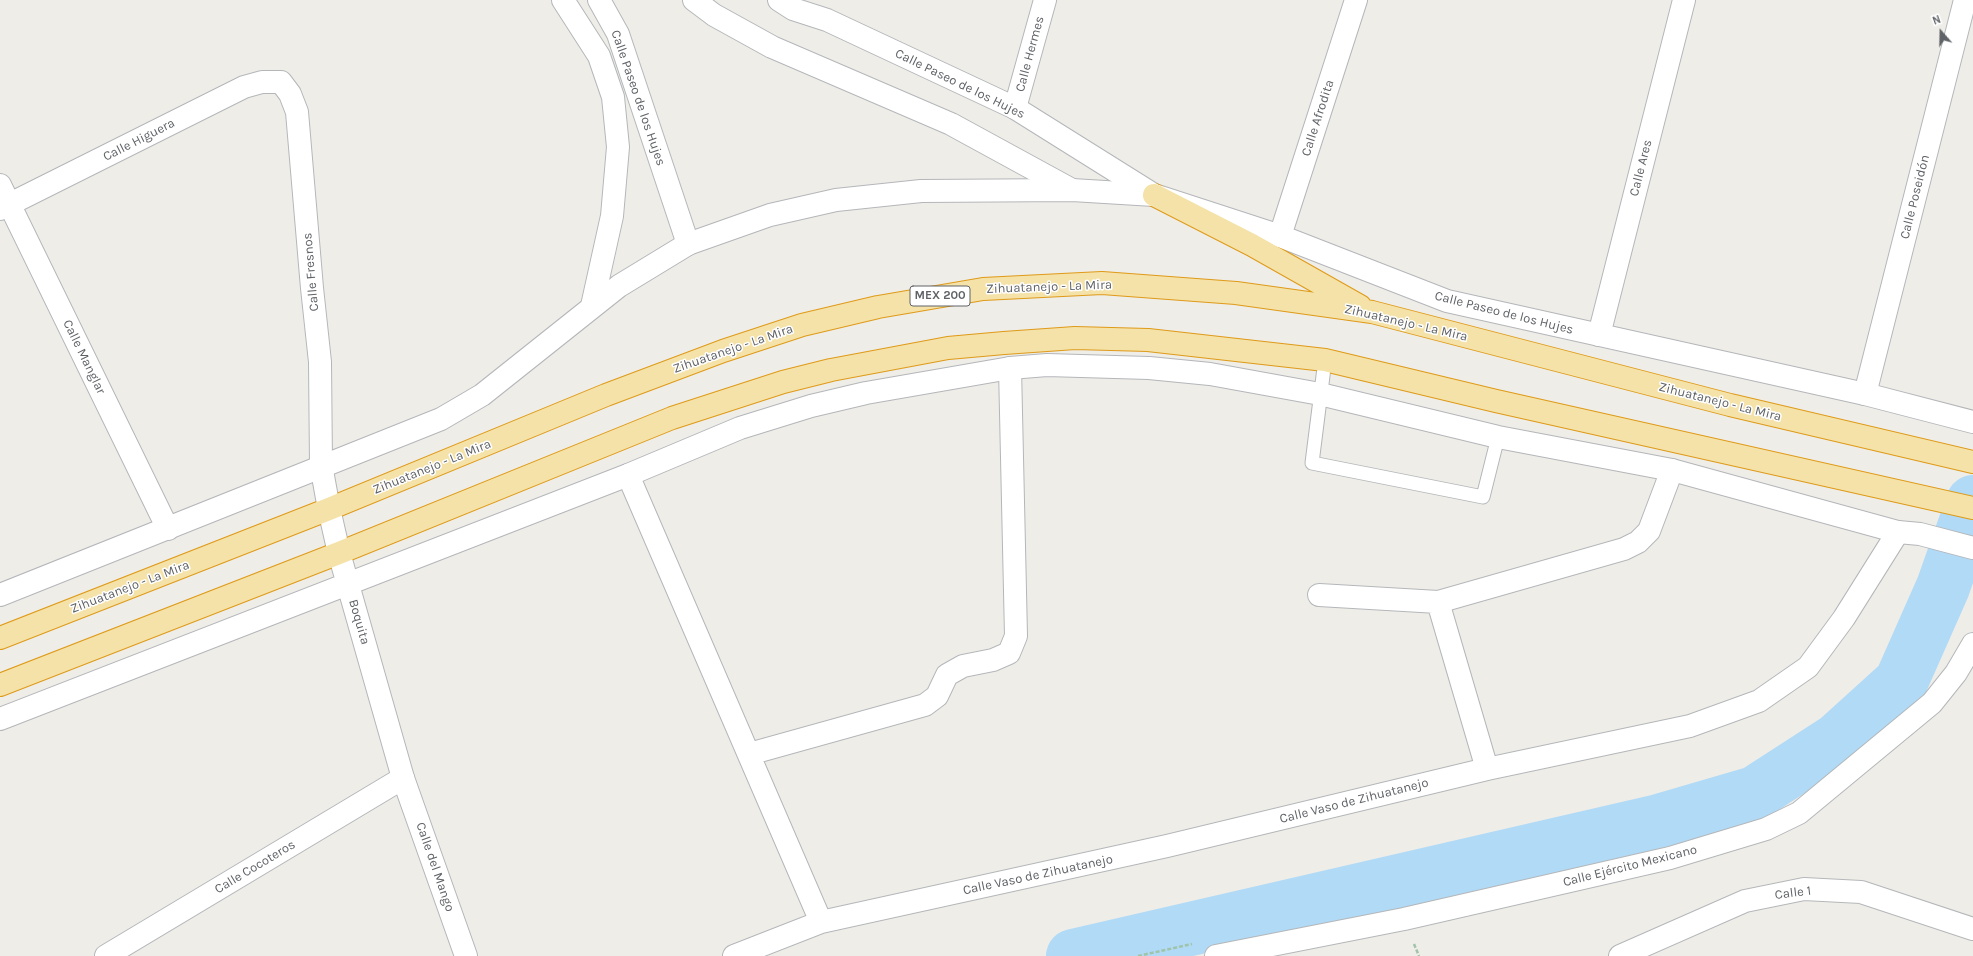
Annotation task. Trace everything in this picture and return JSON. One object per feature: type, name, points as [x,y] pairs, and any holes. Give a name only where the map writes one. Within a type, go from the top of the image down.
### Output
[{"type":"highway","points":[[1154,195],[1252,245],[1372,312]]},
{"type":"highway","name":"Zihuatanejo - La Mira","points":[[0,638],[329,509],[606,395],[723,351],[802,325],[878,308],[983,289],[1102,283],[1236,293],[1372,312],[1730,405],[1973,462]]},
{"type":"highway","points":[[0,685],[339,553],[672,418],[783,382],[889,358],[948,348],[1075,338],[1148,340],[1325,360],[1504,403],[1973,508]]},
{"type":"street","name":"Calle Paseo de los Hujes","points":[[563,0],[599,56],[614,104],[618,147],[612,216],[592,306]]},
{"type":"street","name":"Calle Paseo de los Hujes","points":[[598,0],[618,34],[688,244]]},
{"type":"street","name":"Calle Paseo de los Hujes","points":[[694,0],[714,15],[772,47],[951,124],[1072,190]]},
{"type":"street","name":"Calle Hermes","points":[[1015,108],[1045,0]]},
{"type":"street","name":"Calle Afrodita","points":[[1280,236],[1356,0]]},
{"type":"street","name":"Calle Ares","points":[[1599,335],[1684,0]]},
{"type":"street","name":"Calle Poseidón","points":[[1865,394],[1966,0]]},
{"type":"street","name":"Calle Paseo de los Hujes","points":[[789,3],[1015,108],[1154,195],[1280,236],[1447,301],[1865,394],[1973,422]]},
{"type":"street","name":"Calle Higuera","points":[[5,207],[244,87],[262,82],[281,82]]},
{"type":"street","name":"Calle Fresnos","points":[[281,82],[290,94],[297,112],[311,281],[320,362],[322,465]]},
{"type":"street","name":"Calle Manglar","points":[[0,185],[5,207],[168,529]]},
{"type":"street","name":"Calle Paseo de los Hujes","points":[[0,595],[168,529],[322,465],[441,419],[482,395],[619,286],[688,244],[770,215],[836,200],[920,192],[1072,190],[1154,195]]},
{"type":"street","points":[[0,719],[348,582],[628,475],[740,428],[811,406],[866,393],[1010,368],[1047,365],[1149,368],[1210,374],[1320,394],[1498,437],[1672,470],[1898,532],[1920,534],[1973,548]]},
{"type":"street","points":[[749,754],[924,705],[937,696],[947,675],[963,666],[994,660],[1009,654],[1016,636],[1010,368]]},
{"type":"street","name":"Boquita","points":[[322,465],[329,509],[339,553],[403,778]]},
{"type":"street","points":[[1319,595],[1438,602],[1617,551],[1638,542],[1649,531],[1672,470]]},
{"type":"street","points":[[628,475],[822,922]]},
{"type":"street","name":"Calle Vaso de Zihuatanejo","points":[[734,956],[822,922],[1168,846],[1487,768],[1690,726],[1759,701],[1808,667],[1844,618],[1898,532]]},
{"type":"street","points":[[1438,602],[1487,768]]},
{"type":"street","name":"Calle Ejército Mexicano","points":[[1216,956],[1404,919],[1670,858],[1766,829],[1800,813],[1932,703],[1956,674],[1973,644]]},
{"type":"street","name":"Calle Cocoteros","points":[[106,956],[403,778]]},
{"type":"street","name":"Calle del Mango","points":[[403,778],[466,956]]},
{"type":"street","name":"Calle 1","points":[[1620,956],[1745,901],[1804,889],[1861,892],[1973,929]]},
{"type":"lane","points":[[1325,360],[1312,463],[1483,497],[1498,437]]},
{"type":"path","points":[[1138,956],[1200,942]]},
{"type":"waterway","points":[[1073,956],[1659,821],[1755,793],[1837,740],[1901,682],[1943,587],[1973,502]]}]
